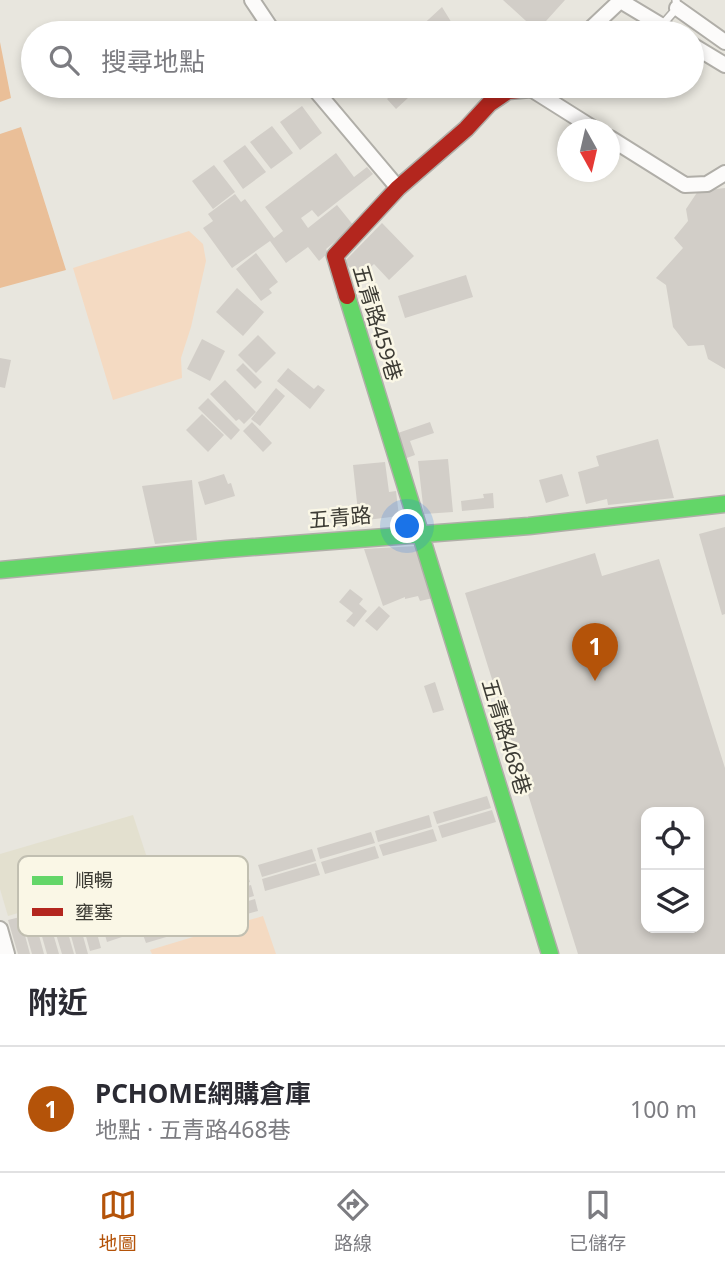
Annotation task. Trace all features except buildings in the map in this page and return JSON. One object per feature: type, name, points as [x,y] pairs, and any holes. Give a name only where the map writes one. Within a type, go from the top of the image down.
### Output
[{"type":"street","points":[[252,0],[266,21]]},
{"type":"street","points":[[598,21],[619,1],[653,21]]},
{"type":"street","points":[[676,4],[698,21]]},
{"type":"street","points":[[704,26],[725,42]]},
{"type":"street","points":[[704,52],[725,65]]},
{"type":"street","points":[[322,98],[398,188]]},
{"type":"street","name":"五青路459巷","points":[[421,533],[335,256],[398,188],[498,98]]},
{"type":"street","points":[[549,98],[580,119]]},
{"type":"street","points":[[620,144],[685,185],[707,184],[725,173]]},
{"type":"street","name":"五青路","points":[[0,570],[529,526],[725,504]]},
{"type":"street","name":"五青路468巷","points":[[421,533],[550,954]]},
{"type":"street","points":[[0,929],[7,954]]},
{"type":"lane","points":[[671,21],[676,4]]},
{"type":"shaded area","points":[[0,42],[11,98],[0,102]]},
{"type":"shaded area","points":[[21,127],[66,270],[0,288],[0,134]]},
{"type":"shaded area","points":[[189,231],[203,244],[206,261],[181,358],[182,378],[113,400],[73,268]]},
{"type":"shaded area","points":[[133,815],[146,856],[18,856],[18,913],[8,916],[0,889],[0,854]]},
{"type":"shaded area","points":[[263,916],[276,954],[152,954],[150,950],[197,936],[248,936],[248,921]]},
{"type":"traffic: fast","points":[[347,296],[550,954]]},
{"type":"traffic: fast","points":[[0,570],[227,549],[529,526],[725,504]]},
{"type":"traffic: jam","points":[[347,296],[335,256],[398,188],[498,98]]},
{"type":"place","name":"PCHOME網購倉庫","points":[[595,681]]}]
